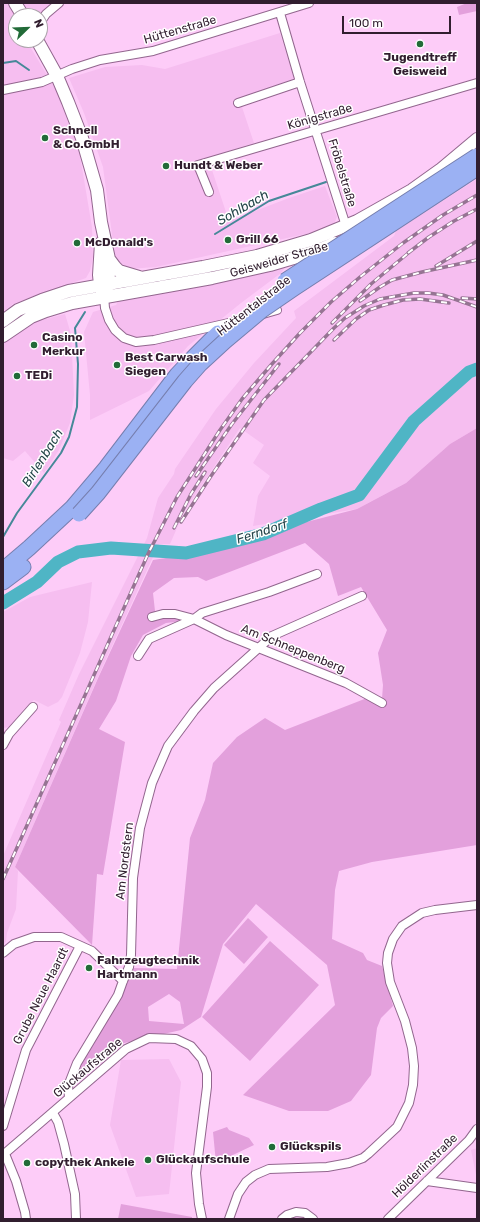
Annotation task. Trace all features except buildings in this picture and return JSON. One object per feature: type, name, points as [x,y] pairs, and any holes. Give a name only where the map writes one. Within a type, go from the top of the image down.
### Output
[{"type":"highway","name":"Hüttentalstraße","points":[[3,570],[30,548],[72,508],[106,468],[177,375],[218,333],[238,316],[288,279],[477,156]]},
{"type":"highway","name":"Hüttentalstraße","points":[[3,582],[45,547],[98,493],[185,381],[225,340],[262,310],[294,288],[477,168]]},
{"type":"main road","points":[[41,48],[57,76],[82,138],[97,190],[101,222],[104,289]]},
{"type":"main road","name":"Geisweider Straße","points":[[104,289],[141,278],[257,256],[311,240],[346,226],[379,210],[412,190],[440,170],[477,139]]},
{"type":"main road","name":"Geisweider Straße","points":[[104,289],[212,278],[270,265],[314,252],[378,223],[417,199],[477,152]]},
{"type":"main road","points":[[101,222],[109,259],[104,289]]},
{"type":"main road","points":[[109,259],[115,267],[124,273],[141,278]]},
{"type":"main road","points":[[3,321],[18,310],[42,300],[69,292],[104,289]]},
{"type":"main road","points":[[3,336],[23,322],[46,311],[72,303],[104,289]]},
{"type":"street","points":[[48,12],[59,3]]},
{"type":"street","name":"Hüttenstraße","points":[[3,90],[42,82],[72,69],[100,60],[153,51],[309,3]]},
{"type":"street","name":"Fröbelstraße","points":[[280,13],[300,82],[346,226]]},
{"type":"street","points":[[238,103],[300,82]]},
{"type":"street","name":"Königstraße","points":[[209,192],[198,165],[477,83]]},
{"type":"street","points":[[104,289],[105,308],[109,320],[115,330],[124,338],[136,342],[154,340],[236,322],[277,310]]},
{"type":"street","points":[[138,656],[149,640],[194,619],[202,613],[270,592],[316,574]]},
{"type":"street","name":"Am Nordstern","points":[[69,1097],[68,1086],[77,1063],[118,995],[129,967],[131,955],[133,878],[140,828],[152,784],[168,746],[182,726],[214,688],[272,636],[362,596]]},
{"type":"street","name":"Am Schneppenberg","points":[[152,617],[163,614],[175,614],[194,619],[226,635],[346,683],[382,703]]},
{"type":"street","points":[[3,745],[6,733],[33,707]]},
{"type":"street","points":[[229,1219],[238,1194],[246,1182],[255,1174],[269,1168],[327,1166],[349,1163],[363,1158],[397,1127],[409,1103],[413,1085],[414,1066],[412,1048],[405,1020],[390,982],[387,963],[388,953],[393,939],[402,926],[422,913],[434,910],[477,905]]},
{"type":"street","points":[[3,953],[14,944],[34,937],[61,936],[92,951],[123,981]]},
{"type":"street","name":"Grube Neue Haardt","points":[[3,1126],[26,1050],[80,946]]},
{"type":"street","name":"Glückaufstraße","points":[[4,1154],[126,1049],[149,1038],[176,1039],[191,1046],[202,1059],[207,1073],[208,1087],[196,1173],[202,1219]]},
{"type":"street","points":[[53,1113],[58,1122],[64,1144],[75,1194],[76,1219]]},
{"type":"street","name":"Hölderlinstraße","points":[[388,1219],[469,1140],[477,1129]]},
{"type":"street","points":[[4,1154],[16,1181],[26,1219]]},
{"type":"street","points":[[427,1181],[477,1188]]},
{"type":"street","points":[[282,1219],[287,1215],[296,1212],[305,1213],[314,1219]]},
{"type":"shaded area","points":[[3,3],[53,3],[48,8],[8,8],[8,48],[31,48],[58,93],[79,150],[92,227],[93,257],[90,271],[86,278],[13,304],[3,312]]},
{"type":"shaded area","points":[[467,3],[477,3],[477,11],[459,15],[457,7]]},
{"type":"shaded area","points":[[280,33],[294,79],[242,107],[254,143],[208,158],[229,221],[325,186],[337,217],[334,224],[319,231],[156,267],[128,269],[115,257],[103,167],[84,113],[69,78],[105,67],[142,65],[165,69]]},
{"type":"shaded area","points":[[477,179],[477,428],[450,444],[406,483],[357,509],[253,526],[258,496],[270,476],[253,463],[264,445],[240,428],[184,512],[170,544],[159,544],[103,666],[15,867],[18,871],[16,909],[7,933],[6,942],[3,945],[3,856],[61,722],[59,720],[79,674],[147,538],[158,498],[174,474],[175,469],[216,409],[254,363],[296,318],[294,311],[394,236],[396,231]]},
{"type":"shaded area","points":[[288,264],[281,273],[188,346],[149,391],[90,420],[90,395],[84,332],[93,312],[116,305],[118,301]]},
{"type":"shaded area","points":[[65,314],[71,334],[74,395],[70,423],[59,450],[44,473],[25,451],[13,461],[3,458],[3,343],[34,322]]},
{"type":"shaded area","points":[[477,428],[477,845],[372,862],[339,871],[335,890],[332,939],[363,953],[367,960],[382,966],[393,1006],[381,1018],[377,1028],[371,1075],[351,1101],[328,1111],[289,1111],[243,1095],[335,1005],[327,965],[256,904],[223,944],[201,1017],[181,1030],[120,1044],[75,1083],[77,1069],[105,1024],[134,968],[177,969],[190,838],[205,800],[213,763],[237,737],[265,718],[285,730],[367,698],[382,699],[383,685],[378,653],[387,630],[361,587],[338,596],[329,564],[305,543],[206,581],[198,577],[174,578],[153,593],[155,611],[183,621],[166,623],[143,635],[131,656],[116,701],[99,729],[125,742],[103,875],[97,874],[92,945],[15,867],[99,676],[153,560],[166,558],[357,509],[406,483],[450,444]],"holes":[[[169,994],[180,1002],[184,1024],[149,1021],[148,1007]]]},
{"type":"shaded area","points":[[92,582],[88,622],[80,653],[62,697],[58,702],[48,707],[34,700],[24,709],[10,727],[3,728],[3,612],[30,597]]},
{"type":"shaded area","points":[[248,918],[268,937],[244,964],[224,945]]},
{"type":"shaded area","points":[[270,941],[319,985],[250,1061],[202,1017]]},
{"type":"shaded area","name":"Glückaufschule","points":[[169,1059],[181,1082],[169,1194],[136,1197],[110,1125],[121,1060]]},
{"type":"shaded area","points":[[227,1127],[229,1130],[249,1138],[254,1145],[216,1163],[213,1132]]},
{"type":"shaded area","points":[[477,1148],[477,1180],[471,1150]]},
{"type":"shaded area","points":[[121,1204],[192,1217],[192,1219],[118,1219]]},
{"type":"waterway","name":"Birlenbach","points":[[3,63],[16,61],[29,70]]},
{"type":"waterway","name":"Sohlbach","points":[[215,234],[269,201],[326,182]]},
{"type":"waterway","name":"Birlenbach","points":[[3,537],[17,513],[61,453],[69,437],[77,407],[78,364],[75,328],[85,312]]},
{"type":"waterway","name":"Ferndorf","points":[[3,603],[37,582],[58,562],[78,552],[111,548],[186,553],[263,534],[321,509],[359,495],[414,421],[469,372],[477,369]]},
{"type":"railway","points":[[3,879],[148,554],[177,497],[220,430],[242,399],[271,365],[331,302],[403,243],[443,215],[477,195]]},
{"type":"railway","points":[[408,253],[454,221],[477,209]]},
{"type":"railway","points":[[436,266],[477,241]]},
{"type":"railway","points":[[332,323],[371,284],[412,250]]},
{"type":"railway","points":[[360,301],[392,280],[477,260]]},
{"type":"railway","points":[[181,522],[264,400],[345,318],[364,306],[380,299],[414,293],[443,295],[477,307]]},
{"type":"railway","points":[[462,298],[477,299]]},
{"type":"railway","points":[[334,340],[356,319],[369,310],[384,305],[403,300],[420,299],[449,303]]},
{"type":"railway","points":[[196,476],[232,424],[279,364]]},
{"type":"railway","points":[[174,528],[191,494],[205,472]]},
{"type":"place","name":"Jugendtreff Geisweid","points":[[420,44]]},
{"type":"place","name":"Schnell & Co.GmbH","points":[[45,138]]},
{"type":"place","name":"Hundt & Weber","points":[[166,166]]},
{"type":"place","name":"Grill 66","points":[[228,240]]},
{"type":"place","name":"McDonald's","points":[[77,243]]},
{"type":"place","name":"Casino Merkur","points":[[34,345]]},
{"type":"place","name":"Best Carwash Siegen","points":[[117,365]]},
{"type":"place","name":"TEDi","points":[[17,376]]},
{"type":"place","name":"Fahrzeugtechnik Hartmann","points":[[89,968]]},
{"type":"place","name":"Glückspils","points":[[272,1147]]},
{"type":"place","name":"Glückaufschule","points":[[148,1160]]},
{"type":"place","name":"copythek Ankele","points":[[27,1163]]}]
